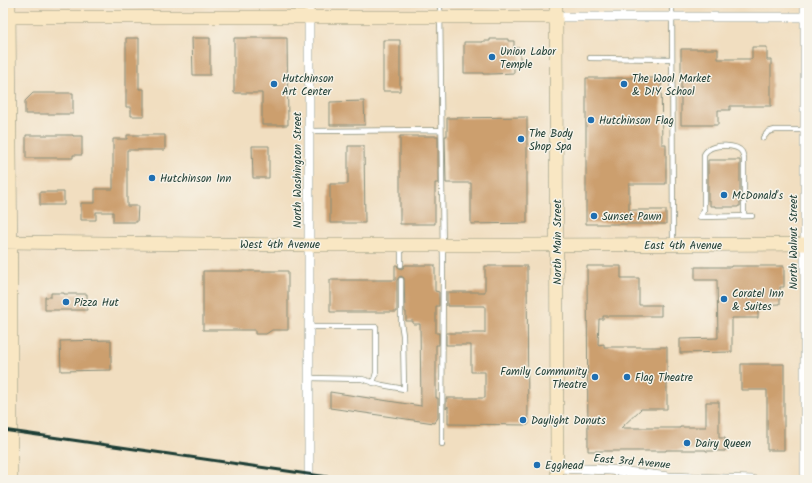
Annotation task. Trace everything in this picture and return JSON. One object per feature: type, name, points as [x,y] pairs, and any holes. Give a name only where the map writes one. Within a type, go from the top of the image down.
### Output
[{"type":"main road","points":[[9,3],[6,17],[6,130],[7,293],[11,480]]},
{"type":"main road","name":"North Main Street","points":[[556,3],[557,474]]},
{"type":"main road","points":[[6,17],[556,17]]},
{"type":"main road","name":"West 4th Avenue","points":[[7,242],[309,245],[556,245]]},
{"type":"main road","name":"East 4th Avenue","points":[[556,245],[807,244]]},
{"type":"street","name":"North Washington Street","points":[[309,3],[309,480]]},
{"type":"street","name":"North Walnut Street","points":[[805,3],[807,17],[805,480]]},
{"type":"street","points":[[556,17],[807,17]]},
{"type":"street","name":"East 3rd Avenue","points":[[557,474],[610,470],[669,476],[753,480]]},
{"type":"lane","points":[[440,3],[442,444]]},
{"type":"lane","points":[[672,3],[673,245]]},
{"type":"lane","points":[[590,58],[672,59]]},
{"type":"lane","points":[[309,131],[441,130]]},
{"type":"lane","points":[[763,138],[768,132],[775,130],[807,130]]},
{"type":"lane","points":[[744,216],[744,159],[742,152],[736,147],[726,146],[714,147],[707,150],[704,155],[704,210],[700,217],[752,216]]},
{"type":"lane","points":[[401,245],[401,265]]},
{"type":"lane","points":[[309,378],[362,379],[382,386],[404,389],[401,280]]},
{"type":"lane","points":[[309,327],[376,327],[376,373],[373,383]]},
{"type":"building","points":[[126,38],[139,38],[139,89],[144,89],[144,116],[131,116],[131,107],[126,107]]},
{"type":"building","points":[[192,38],[210,38],[210,75],[193,75]]},
{"type":"building","points":[[234,38],[287,38],[288,125],[262,125],[262,93],[234,93]]},
{"type":"building","name":"Union Labor Temple","points":[[490,39],[508,39],[508,41],[514,41],[514,48],[520,48],[520,66],[514,66],[514,73],[464,73],[464,42],[483,42],[490,41]]},
{"type":"building","points":[[383,40],[400,40],[400,91],[383,91]]},
{"type":"building","points":[[752,47],[767,47],[767,60],[771,60],[771,106],[730,106],[730,110],[718,110],[718,125],[681,125],[681,49],[718,49],[718,59],[752,59]]},
{"type":"building","points":[[586,78],[661,78],[662,144],[666,144],[666,184],[629,184],[629,210],[666,210],[666,224],[586,224]]},
{"type":"building","points":[[33,93],[73,93],[73,114],[25,114],[25,101]]},
{"type":"building","points":[[364,101],[365,125],[330,125],[330,102]]},
{"type":"building","points":[[527,117],[527,223],[471,224],[471,183],[446,183],[445,136],[447,136],[447,118]]},
{"type":"building","points":[[26,135],[82,136],[82,155],[73,155],[73,158],[26,158]]},
{"type":"building","points":[[127,135],[165,135],[165,150],[127,150],[127,206],[138,206],[137,222],[113,222],[113,212],[96,212],[96,220],[81,220],[81,203],[95,203],[95,189],[113,189],[113,139],[127,139]]},
{"type":"building","points":[[400,136],[438,136],[438,183],[435,183],[435,224],[400,224]]},
{"type":"building","points":[[252,146],[269,146],[269,178],[253,178]]},
{"type":"building","points":[[348,146],[364,146],[365,223],[330,223],[330,184],[348,184]]},
{"type":"building","points":[[708,160],[740,160],[740,206],[710,206],[710,201],[708,201]]},
{"type":"building","points":[[40,192],[64,192],[64,205],[40,205]]},
{"type":"building","points":[[395,265],[401,269],[405,265],[435,265],[435,291],[439,292],[439,306],[436,306],[436,333],[439,333],[439,345],[436,345],[436,398],[438,398],[438,418],[434,423],[330,408],[330,392],[421,406],[420,324],[413,324],[413,321],[406,321],[404,278],[401,276],[397,280],[397,312],[330,312],[330,280],[395,280]]},
{"type":"building","points":[[485,266],[527,266],[528,425],[448,424],[448,406],[446,409],[446,398],[485,398],[485,372],[471,372],[471,345],[446,345],[446,333],[485,333],[485,306],[447,306],[447,292],[485,292]]},
{"type":"building","points":[[587,266],[621,266],[621,278],[639,278],[639,305],[661,305],[661,316],[603,316],[603,319],[599,319],[598,345],[604,344],[604,347],[667,347],[667,409],[641,409],[621,428],[706,427],[706,402],[719,402],[719,438],[725,438],[725,451],[588,451]]},
{"type":"building","points":[[784,266],[784,287],[780,287],[780,304],[758,305],[758,318],[732,318],[732,352],[680,353],[680,339],[718,338],[717,280],[695,280],[695,267]]},
{"type":"building","points":[[203,271],[288,271],[288,330],[272,330],[266,334],[255,334],[255,330],[203,330]]},
{"type":"building","points":[[51,293],[87,294],[87,310],[45,310],[45,297],[51,297]]},
{"type":"building","points":[[111,340],[111,370],[61,371],[60,341]]},
{"type":"building","points":[[741,364],[784,364],[784,450],[767,450],[767,390],[741,390]]},
{"type":"railway","points":[[3,430],[349,480]]},
{"type":"place","name":"Union Labor Temple","points":[[492,57]]},
{"type":"place","name":"Hutchinson Art Center","points":[[274,84]]},
{"type":"place","name":"The Wool Market & DIY School","points":[[624,84]]},
{"type":"place","name":"Hutchinson Flag","points":[[591,120]]},
{"type":"place","name":"The Body Shop Spa","points":[[521,139]]},
{"type":"place","name":"Hutchinson Inn","points":[[152,178]]},
{"type":"place","name":"McDonald's","points":[[724,195]]},
{"type":"place","name":"Sunset Pawn","points":[[594,216]]},
{"type":"place","name":"Coratel Inn & Suites","points":[[724,299]]},
{"type":"place","name":"Pizza Hut","points":[[66,302]]},
{"type":"place","name":"Family Community Theatre","points":[[595,377]]},
{"type":"place","name":"Flag Theatre","points":[[627,377]]},
{"type":"place","name":"Daylight Donuts","points":[[523,420]]},
{"type":"place","name":"Dairy Queen","points":[[687,443]]},
{"type":"place","name":"Egghead","points":[[537,465]]}]
